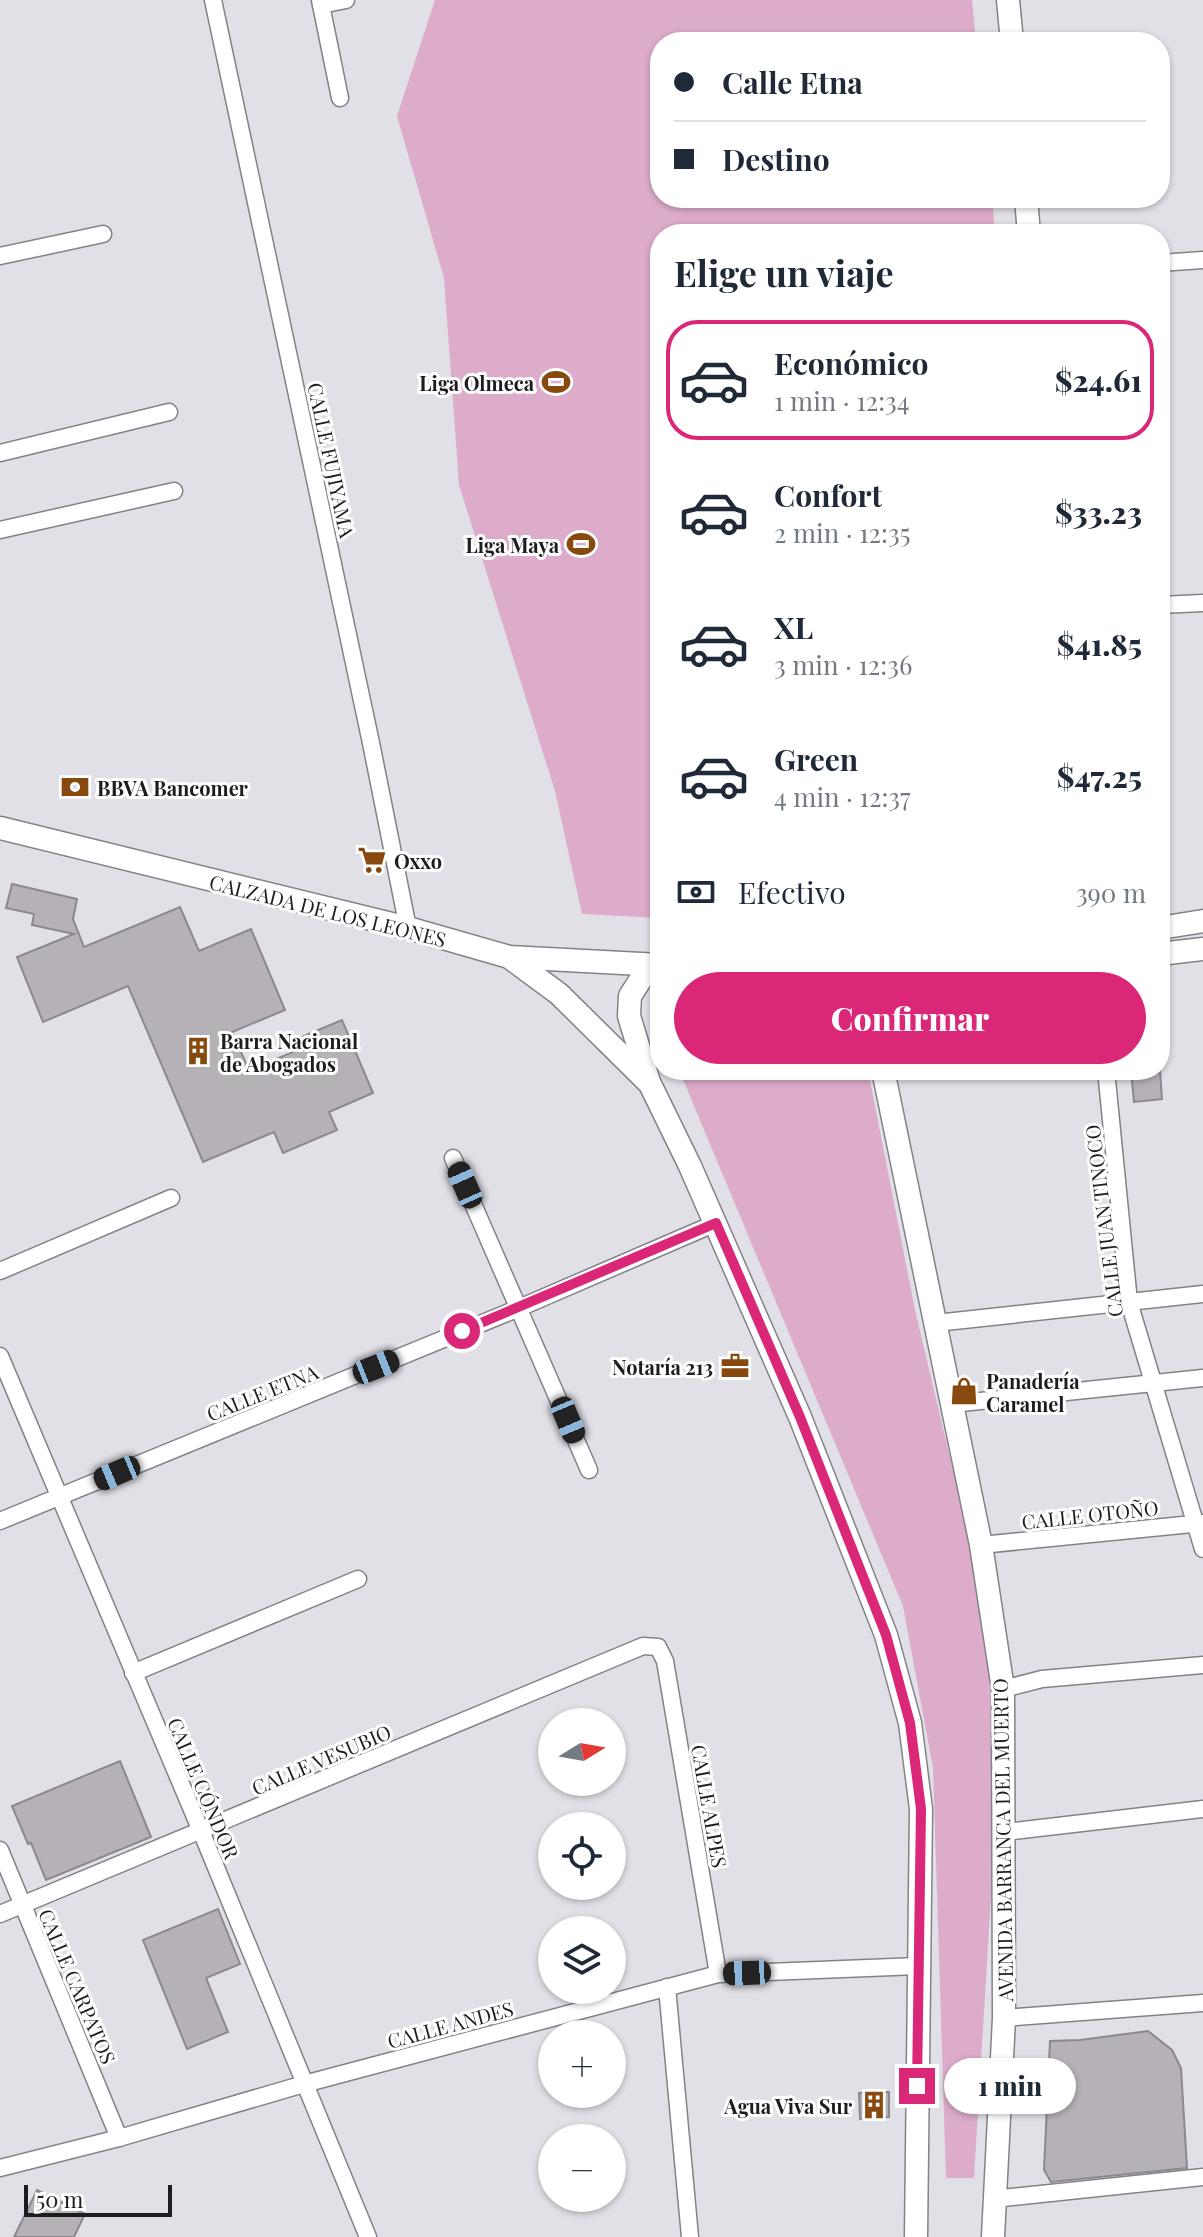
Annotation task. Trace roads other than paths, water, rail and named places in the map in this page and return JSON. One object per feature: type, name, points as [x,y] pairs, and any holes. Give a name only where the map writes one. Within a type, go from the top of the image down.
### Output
[{"type":"main road","points":[[1008,0],[1011,32]]},
{"type":"main road","name":"CALZADA DE LOS LEONES","points":[[0,828],[408,928],[509,957],[650,965]]},
{"type":"main road","points":[[1170,926],[1203,921]]},
{"type":"main road","points":[[1170,953],[1203,949]]},
{"type":"main road","points":[[509,957],[559,994],[649,1082]]},
{"type":"main road","points":[[650,971],[630,996],[629,1016],[649,1082],[716,1223],[800,1417],[886,1635],[910,1723],[921,1809],[916,2237]]},
{"type":"main road","name":"AVENIDA BARRANCA DEL MUERTO","points":[[885,1080],[981,1545],[1003,1689],[1004,2018],[993,2237]]},
{"type":"street","name":"CALLE FUJIYAMA","points":[[213,0],[408,928]]},
{"type":"street","points":[[340,98],[320,2],[346,0]]},
{"type":"street","points":[[0,256],[103,234]]},
{"type":"street","points":[[1170,262],[1203,260]]},
{"type":"street","points":[[0,453],[169,412]]},
{"type":"street","points":[[0,530],[174,491]]},
{"type":"street","points":[[1170,605],[1203,603]]},
{"type":"street","name":"CALLE JUAN TINOCO","points":[[1107,1080],[1129,1302],[1199,1523],[1203,1549]]},
{"type":"street","points":[[453,1158],[589,1470]]},
{"type":"street","points":[[0,1271],[171,1198]]},
{"type":"street","name":"CALLE ETNA","points":[[0,1521],[519,1308],[716,1223]]},
{"type":"street","points":[[936,1323],[1203,1294]]},
{"type":"street","name":"CALLE CÓNDOR","points":[[0,1356],[368,2237]]},
{"type":"street","points":[[951,1404],[1203,1378]]},
{"type":"street","name":"CALLE OTOÑO","points":[[981,1545],[1199,1523]]},
{"type":"street","points":[[133,1673],[358,1579]]},
{"type":"street","name":"CALLE VESUBIO","points":[[0,1914],[643,1646],[658,1647]]},
{"type":"street","name":"CALLE ALPES","points":[[658,1647],[665,1661],[718,1974]]},
{"type":"street","points":[[1003,1689],[1042,1679],[1203,1665]]},
{"type":"street","points":[[1005,1832],[1203,1809]]},
{"type":"street","name":"CALLE CARPATOS","points":[[0,1850],[119,2138]]},
{"type":"street","name":"CALLE ANDES","points":[[0,2168],[718,1974],[918,1966]]},
{"type":"street","points":[[667,1987],[690,2237]]},
{"type":"street","points":[[1004,2018],[1203,2003]]},
{"type":"street","points":[[993,2199],[1203,2177]]},
{"type":"place","name":"Liga Olmeca","points":[[556,382]]},
{"type":"place","name":"Liga Maya","points":[[581,544]]},
{"type":"place","name":"BBVA Bancomer","points":[[75,787]]},
{"type":"place","name":"Oxxo","points":[[372,860]]},
{"type":"place","name":"Barra Nacional de Abogados","points":[[198,1051]]},
{"type":"place","name":"Notaría 213","points":[[735,1366]]},
{"type":"place","name":"Panadería Caramel","points":[[964,1391]]},
{"type":"place","name":"Agua Viva Sur","points":[[874,2105]]}]
